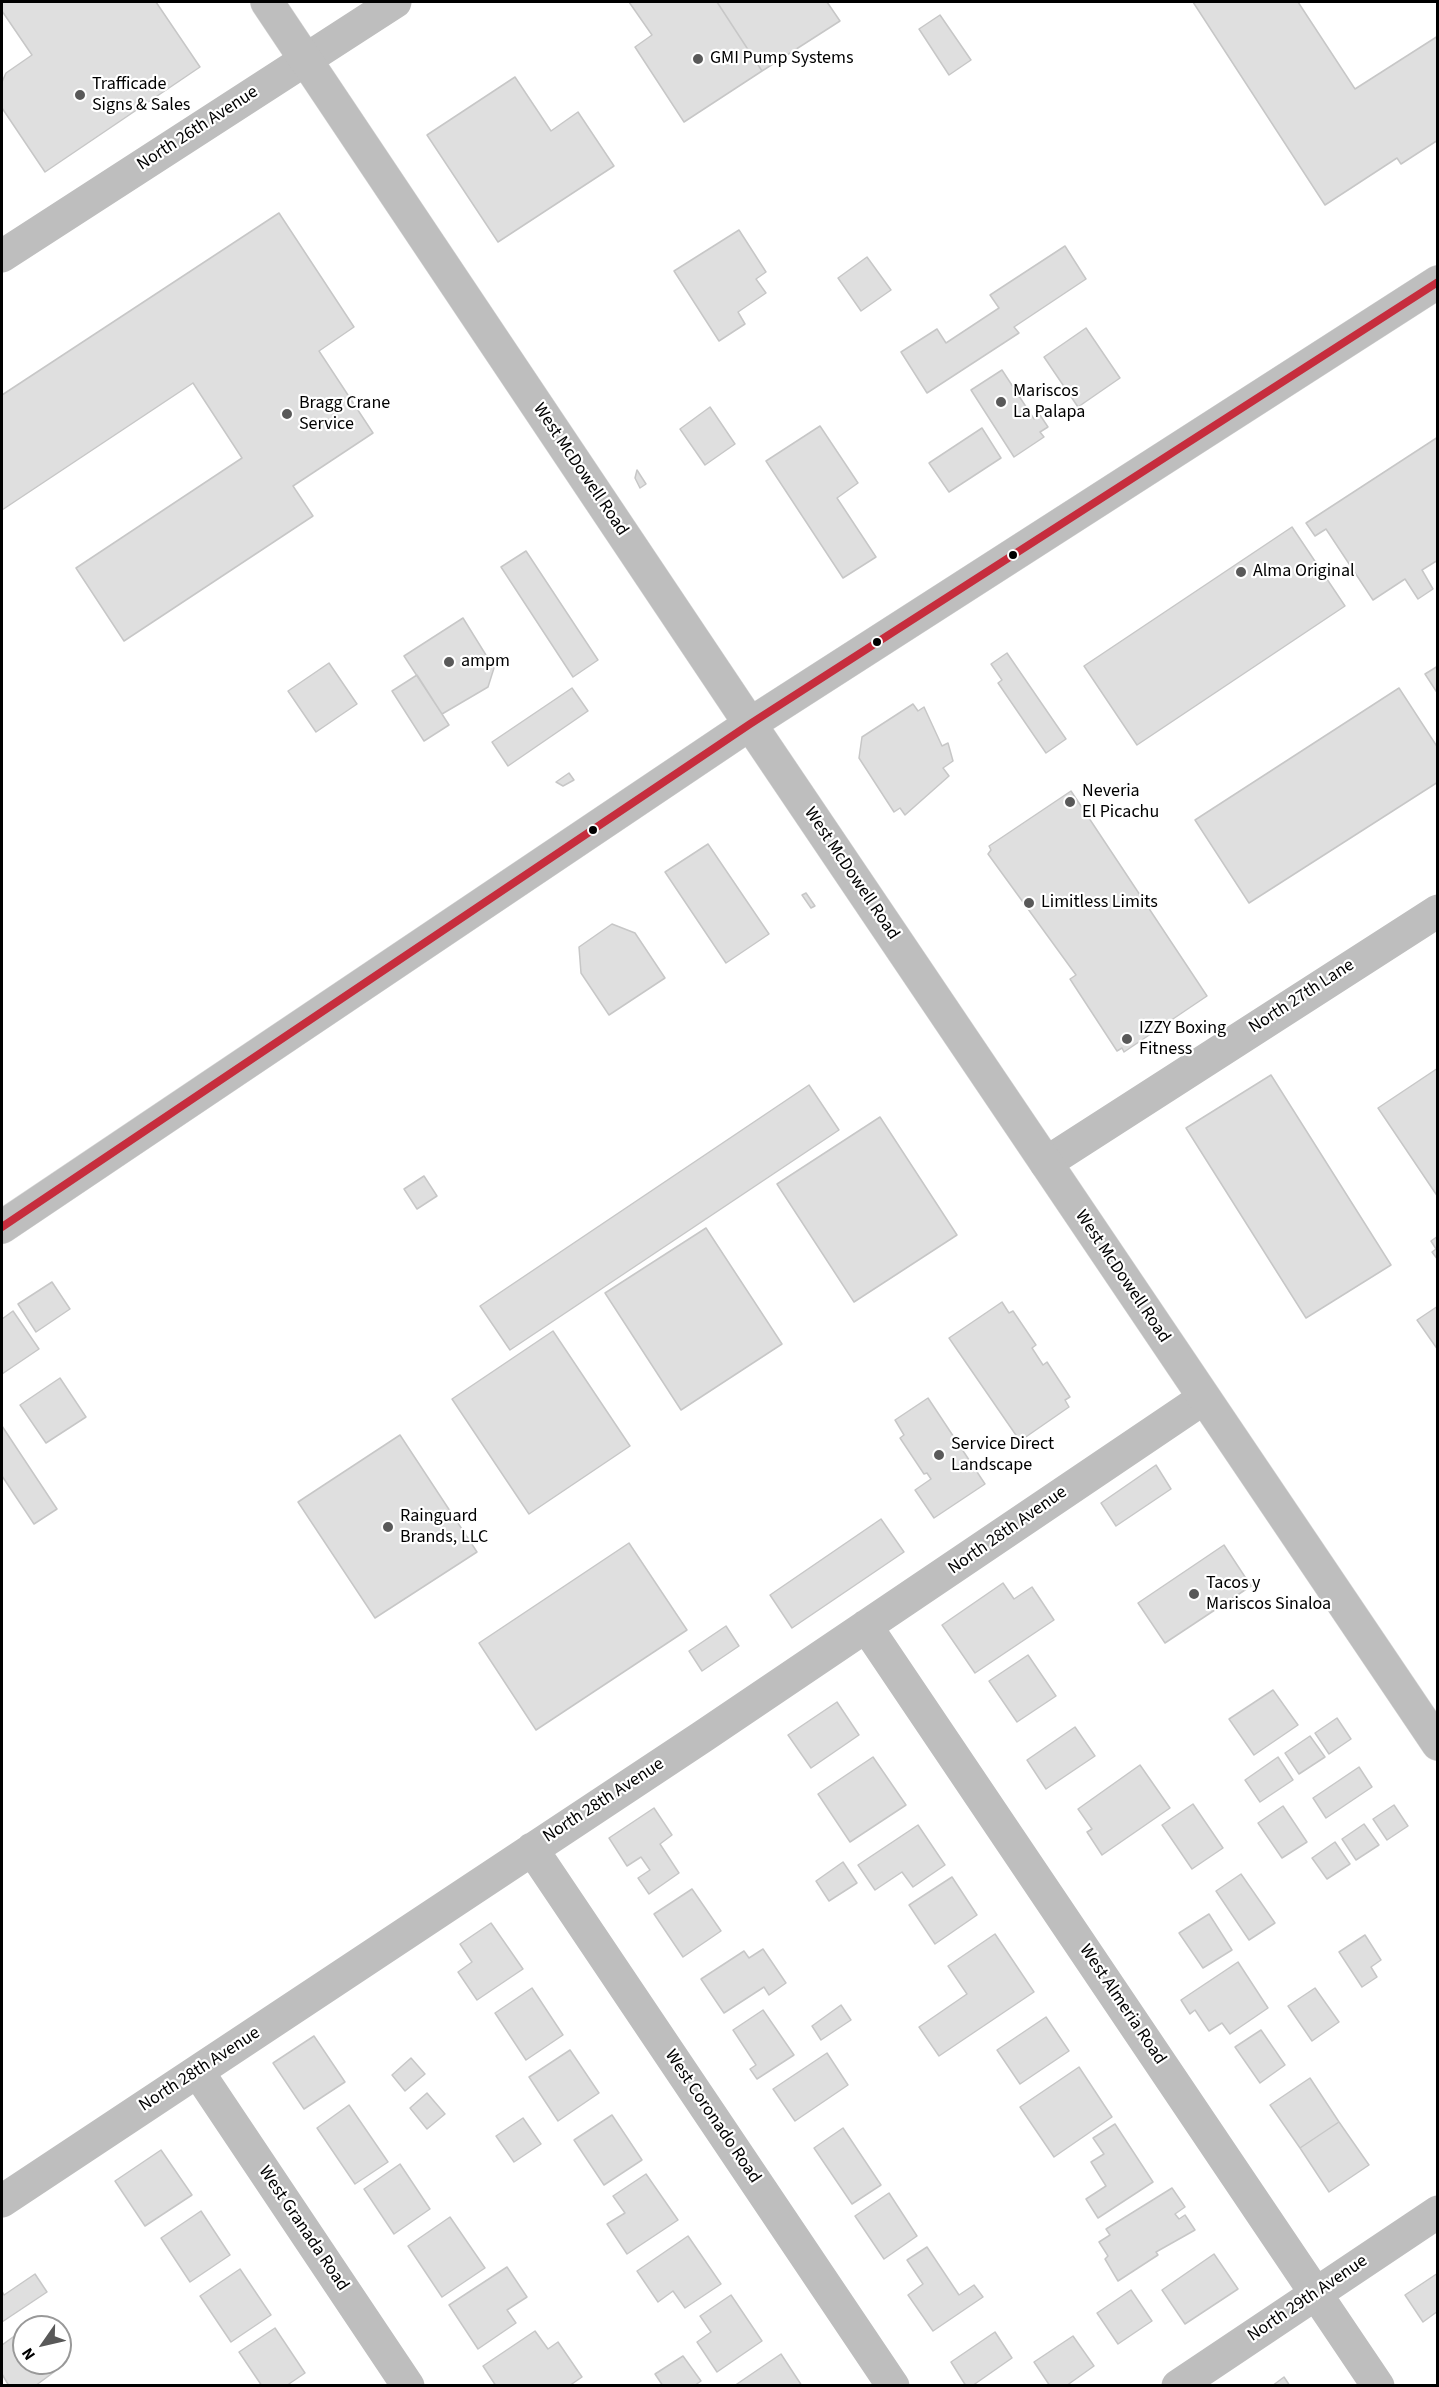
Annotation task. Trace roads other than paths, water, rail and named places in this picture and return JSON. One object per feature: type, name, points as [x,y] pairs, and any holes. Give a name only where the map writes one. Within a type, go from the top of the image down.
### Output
[{"type":"street","name":"West McDowell Road","points":[[267,2],[1437,1744]]},
{"type":"street","name":"North 26th Avenue","points":[[2,256],[395,2]]},
{"type":"street","points":[[2,1227],[750,724],[1437,282]]},
{"type":"street","name":"North 27th Lane","points":[[1046,1163],[1437,911]]},
{"type":"street","name":"North 28th Avenue","points":[[2,2201],[866,1626],[1204,1398]]},
{"type":"street","name":"West Almeria Road","points":[[866,1626],[1378,2385]]},
{"type":"street","name":"West Coronado Road","points":[[532,1849],[893,2385]]},
{"type":"street","name":"West Granada Road","points":[[198,2072],[408,2385]]},
{"type":"street","name":"North 29th Avenue","points":[[1178,2385],[1437,2212]]},
{"type":"place","name":"GMI Pump Systems","points":[[698,59]]},
{"type":"place","name":"Trafficade Signs & Sales","points":[[80,95]]},
{"type":"place","name":"Mariscos La Palapa","points":[[1001,402]]},
{"type":"place","name":"Bragg Crane Service","points":[[287,414]]},
{"type":"place","name":"Alma Original","points":[[1241,572]]},
{"type":"place","name":"ampm","points":[[449,662]]},
{"type":"place","name":"Neveria El Picachu","points":[[1070,802]]},
{"type":"place","name":"Limitless Limits","points":[[1029,903]]},
{"type":"place","name":"IZZY Boxing Fitness","points":[[1127,1039]]},
{"type":"place","name":"Service Direct Landscape","points":[[939,1455]]},
{"type":"place","name":"Rainguard Brands, LLC","points":[[388,1527]]},
{"type":"place","name":"Tacos y Mariscos Sinaloa","points":[[1194,1594]]}]
